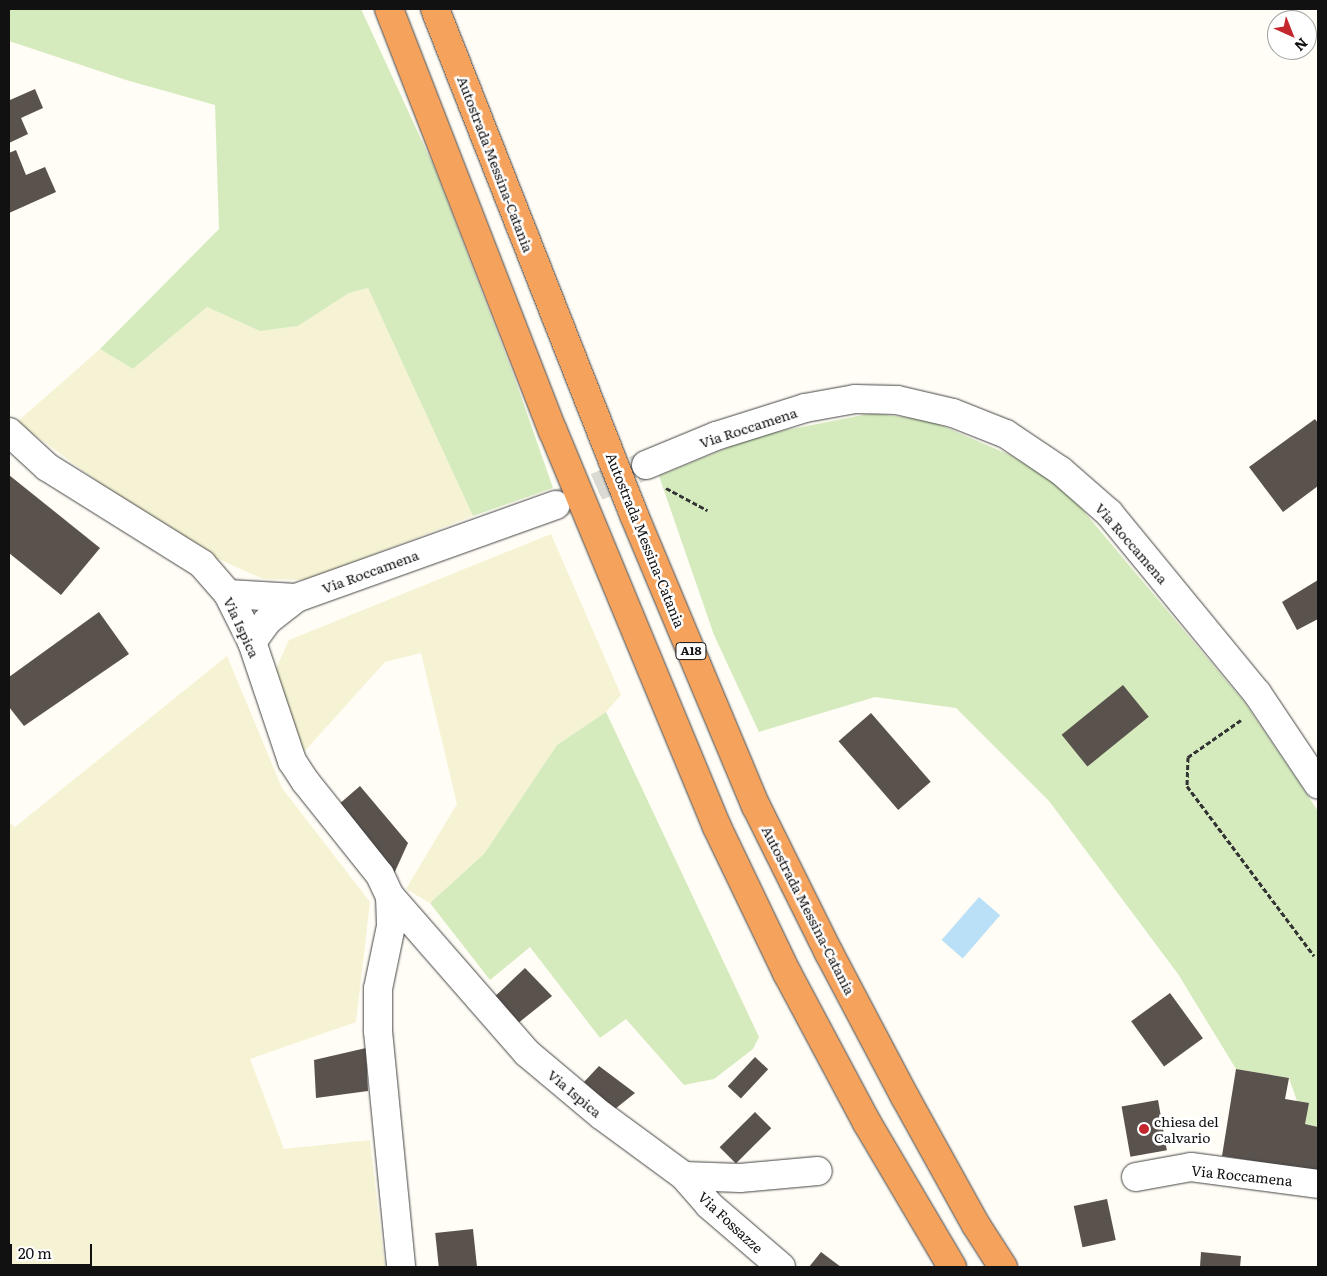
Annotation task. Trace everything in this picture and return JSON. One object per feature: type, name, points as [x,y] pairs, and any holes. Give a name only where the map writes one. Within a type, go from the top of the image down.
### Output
[{"type":"highway","points":[[388,9],[553,431],[716,827],[787,973],[867,1123],[952,1267]]},
{"type":"highway","name":"Autostrada Messina-Catania","points":[[435,9],[634,514],[756,806],[829,953],[905,1097],[976,1225],[1003,1267]]},
{"type":"street","name":"Via Roccamena","points":[[646,465],[716,436],[805,408],[847,400],[897,400],[953,413],[1006,434],[1061,471],[1109,513],[1265,704],[1318,784]]},
{"type":"street","name":"Via Ispica","points":[[9,432],[47,468],[202,564],[228,594],[252,642],[292,761],[305,781],[380,875],[390,896],[527,1053],[601,1115],[684,1176]]},
{"type":"street","name":"Via Roccamena","points":[[296,598],[556,505]]},
{"type":"street","points":[[228,594],[296,598]]},
{"type":"street","points":[[252,642],[267,621],[296,598]]},
{"type":"street","name":"Via Ispica","points":[[390,896],[391,926],[378,989],[378,1031],[401,1267]]},
{"type":"street","name":"Via Roccamena","points":[[1136,1177],[1191,1167],[1318,1184]]},
{"type":"street","points":[[684,1176],[740,1178],[818,1171]]},
{"type":"street","name":"Via Fossazze","points":[[684,1176],[709,1205],[780,1267]]},
{"type":"path","points":[[646,465],[662,486],[707,510]]},
{"type":"path","points":[[1265,704],[1188,756],[1187,786],[1314,956]]},
{"type":"shaded area","points":[[368,288],[473,516],[307,580],[263,579],[216,558],[127,503],[17,422],[100,349],[133,369],[207,307],[260,331],[298,326],[349,293]]},
{"type":"shaded area","points":[[551,534],[621,695],[606,712],[557,745],[484,854],[430,903],[406,889],[457,804],[421,653],[385,662],[303,753],[273,675],[289,640]]},
{"type":"shaded area","points":[[227,656],[282,788],[370,902],[356,1022],[250,1059],[284,1149],[370,1140],[385,1267],[9,1267],[9,822],[15,827]]},
{"type":"green space","points":[[9,9],[361,9],[434,167],[515,379],[553,488],[473,516],[368,288],[349,293],[298,326],[260,331],[207,307],[133,369],[100,349],[219,229],[215,105],[126,80],[9,41]]},
{"type":"green space","points":[[873,413],[931,421],[1010,455],[1065,489],[1245,703],[1318,811],[1318,1127],[1305,1124],[1289,1078],[1236,1069],[1178,974],[1049,801],[956,708],[875,697],[759,732],[714,635],[659,476],[756,436]]},
{"type":"green space","points":[[606,712],[759,1037],[753,1049],[714,1079],[684,1085],[626,1019],[600,1038],[530,947],[490,980],[430,903],[484,854],[557,745]]},
{"type":"water","points":[[979,897],[1000,915],[963,958],[942,940]]},
{"type":"building","points":[[35,89],[43,108],[21,118],[28,134],[9,143],[9,96],[10,100]]},
{"type":"building","points":[[16,150],[26,175],[45,167],[56,192],[9,213],[9,153]]},
{"type":"building","points":[[1315,419],[1318,423],[1318,486],[1283,512],[1249,467]]},
{"type":"building","points":[[9,475],[100,548],[61,595],[9,553]]},
{"type":"building","points":[[1318,580],[1318,619],[1297,630],[1282,602]]},
{"type":"building","points":[[99,612],[129,654],[24,726],[9,707],[9,677]]},
{"type":"building","points":[[1123,685],[1149,717],[1087,767],[1062,735]]},
{"type":"building","points":[[871,713],[931,782],[898,810],[839,741]]},
{"type":"building","points":[[360,786],[408,843],[392,878],[330,812]]},
{"type":"building","points":[[525,968],[552,996],[512,1028],[490,1001]]},
{"type":"building","points":[[1170,993],[1203,1038],[1164,1067],[1131,1021]]},
{"type":"building","points":[[366,1048],[368,1091],[316,1098],[314,1060]]},
{"type":"building","points":[[755,1057],[768,1069],[741,1099],[728,1086]]},
{"type":"building","points":[[599,1066],[635,1093],[615,1109],[584,1082]]},
{"type":"building","points":[[1236,1069],[1289,1078],[1285,1099],[1309,1103],[1305,1124],[1318,1127],[1318,1171],[1222,1156]]},
{"type":"building","name":"chiesa del Calvario","points":[[1158,1100],[1167,1150],[1130,1157],[1122,1106]]},
{"type":"building","points":[[755,1112],[771,1128],[736,1164],[720,1147]]},
{"type":"building","points":[[1107,1199],[1116,1240],[1082,1247],[1074,1206]]},
{"type":"building","points":[[473,1229],[477,1267],[439,1267],[435,1233]]},
{"type":"building","points":[[821,1252],[841,1267],[809,1267]]},
{"type":"building","points":[[1201,1252],[1241,1256],[1240,1267],[1200,1267]]},
{"type":"tunnel","points":[[558,504],[646,465]]},
{"type":"place","name":"chiesa del Calvario","points":[[1144,1129]]}]
